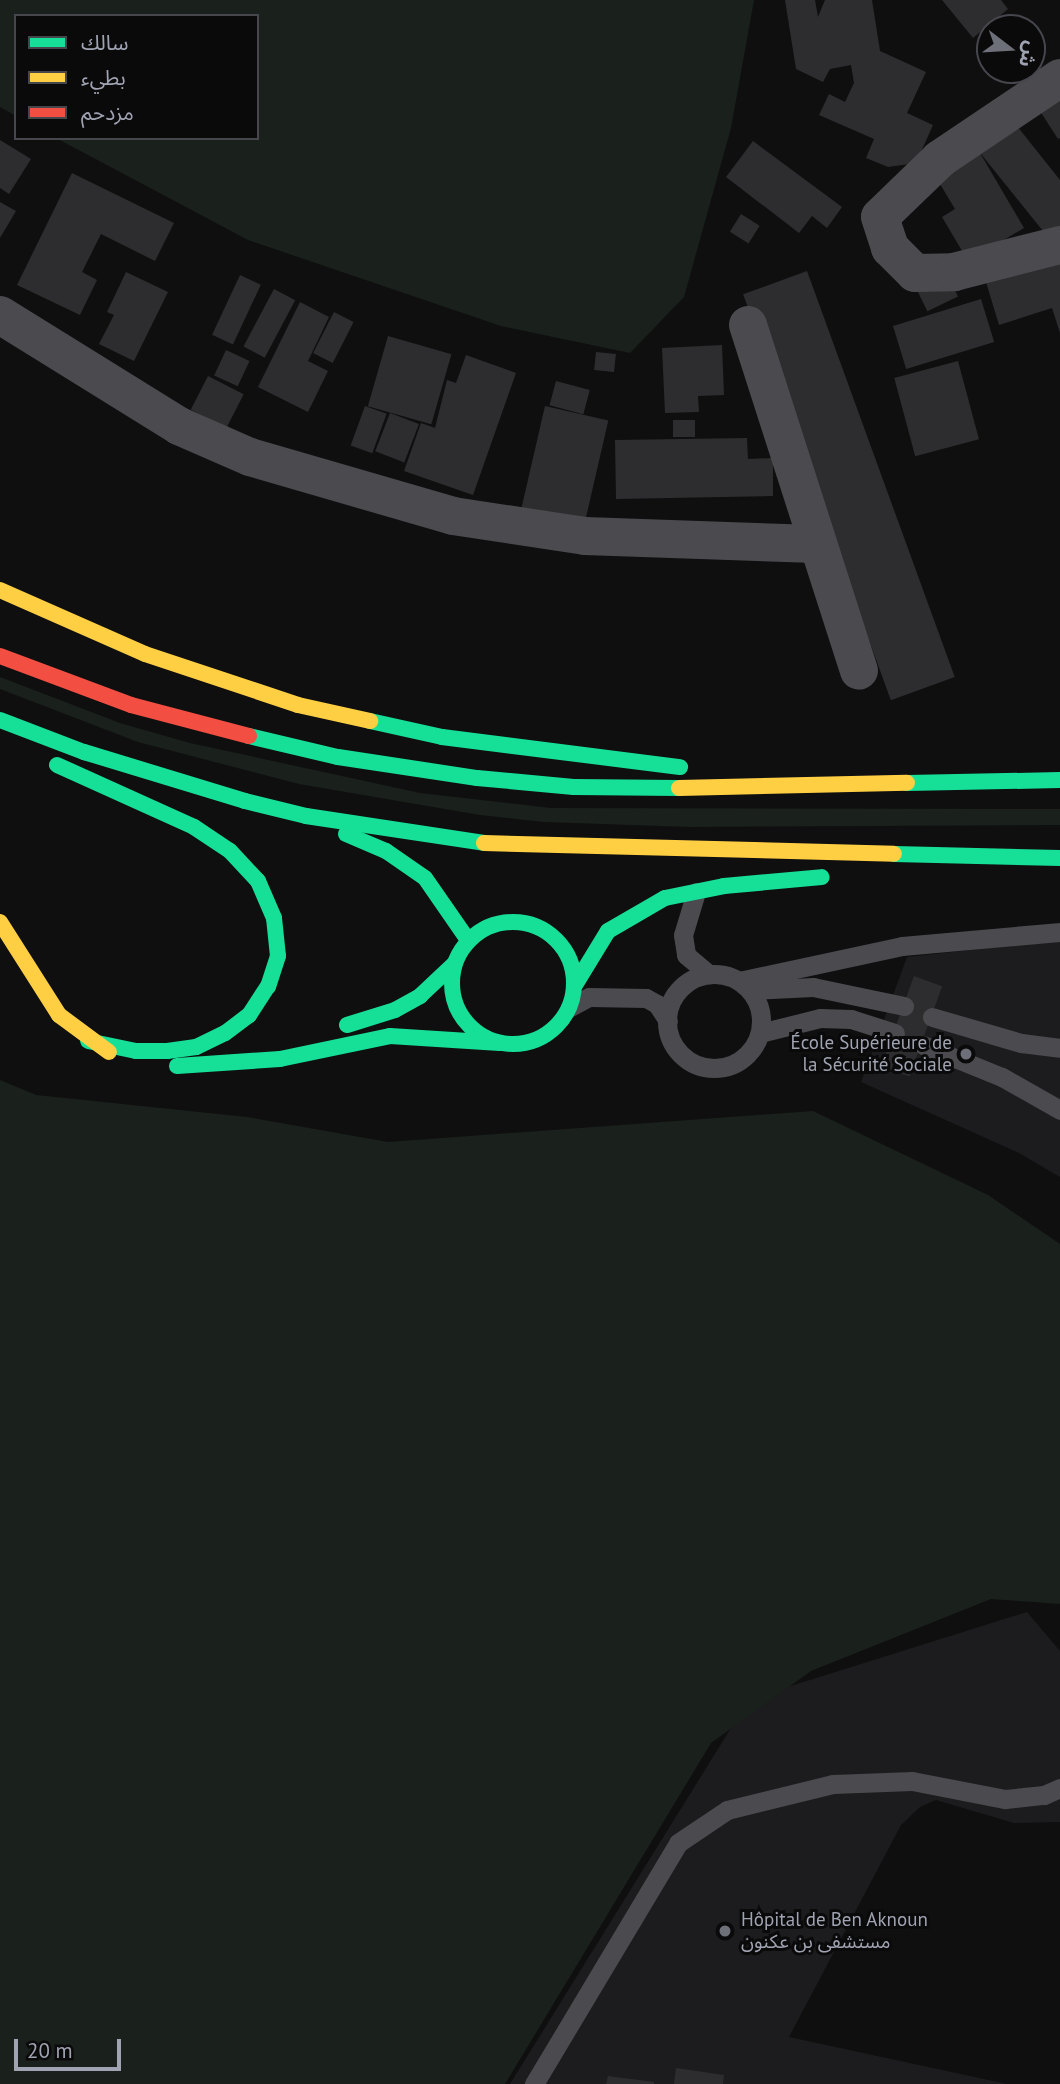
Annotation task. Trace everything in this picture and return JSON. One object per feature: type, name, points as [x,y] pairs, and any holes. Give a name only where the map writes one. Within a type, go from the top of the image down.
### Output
[{"type":"highway","points":[[0,590],[145,654],[312,708],[399,729],[531,751],[835,783]]},
{"type":"highway","points":[[0,656],[131,705],[393,767],[574,788],[1060,780]]},
{"type":"highway","points":[[0,720],[187,785],[306,816],[505,846],[1010,860]]},
{"type":"highway","points":[[0,734],[20,746]]},
{"type":"highway","points":[[41,758],[194,827],[230,852],[258,881],[274,918],[278,956],[268,986],[249,1015],[225,1033],[196,1047],[167,1051],[136,1051],[88,1041]]},
{"type":"highway","points":[[306,816],[386,851],[425,878],[468,940]]},
{"type":"highway","points":[[887,871],[1060,858]]},
{"type":"highway","points":[[0,922],[59,1015],[88,1041],[116,1056],[157,1066],[280,1059],[390,1036],[500,1044],[542,1038],[570,1007],[575,985],[591,954],[624,918],[665,898],[833,876]]},
{"type":"highway","points":[[328,1030],[395,1010],[420,996],[454,964],[468,940],[500,922],[537,926],[565,950],[575,985]]},
{"type":"highway","points":[[454,964],[455,1004],[465,1022],[500,1044]]},
{"type":"highway","points":[[250,1059],[290,1039]]},
{"type":"street","points":[[1060,78],[940,159],[880,217],[890,248],[915,273],[954,272],[1060,244]]},
{"type":"street","points":[[0,315],[66,341],[179,426],[250,457],[453,516],[585,536],[816,544]]},
{"type":"street","points":[[748,325],[816,544],[859,671]]},
{"type":"lane","points":[[696,892],[683,935],[686,955],[709,974],[744,985],[813,987],[904,1006]]},
{"type":"lane","points":[[744,985],[901,946],[1060,932]]},
{"type":"lane","points":[[709,974],[682,986],[673,999],[668,1021],[672,1043],[682,1056],[712,1069],[742,1060],[760,1033],[762,1017],[744,985]]},
{"type":"lane","points":[[570,1007],[589,997],[646,998],[668,1021]]},
{"type":"lane","points":[[932,1017],[1021,1043],[1060,1048]]},
{"type":"lane","points":[[760,1033],[820,1018],[851,1020],[895,1032]]},
{"type":"lane","points":[[923,1045],[1002,1077],[1060,1110]]},
{"type":"lane","points":[[534,2084],[678,1843],[727,1810],[833,1784],[912,1781],[1005,1799],[1044,1795],[1060,1788]]},
{"type":"shaded area","points":[[0,0],[754,0],[731,128],[684,297],[630,353],[501,326],[248,240],[60,140],[259,140],[259,14],[14,14],[14,115],[0,107]]},
{"type":"shaded area","points":[[0,677],[120,723],[190,743],[420,793],[551,808],[1060,809],[1060,825],[690,827],[544,822],[480,815],[299,784],[138,742],[0,689]]},
{"type":"shaded area","name":"École Supérieure de la Sécurité Sociale","points":[[1060,940],[1060,1177],[1019,1153],[861,1082],[907,957]]},
{"type":"shaded area","points":[[0,1080],[36,1095],[247,1117],[388,1142],[813,1111],[988,1195],[1060,1244],[1060,1604],[991,1599],[811,1671],[711,1743],[505,2084],[0,2084]]},
{"type":"shaded area","name":"Hôpital de Ben Aknoun مستشفى بن عكنون","points":[[1027,1612],[1060,1651],[1060,1822],[1014,1823],[936,1800],[920,1807],[901,1825],[789,2037],[1007,2084],[510,2084],[749,1699]]},
{"type":"building","points":[[785,0],[815,0],[818,17],[825,0],[872,0],[880,51],[926,72],[907,113],[933,125],[916,163],[888,167],[866,158],[874,139],[819,115],[829,94],[845,102],[854,83],[851,65],[830,69],[823,82],[796,69]]},
{"type":"building","points":[[942,0],[1001,0],[1008,9],[1002,14],[976,14],[976,36],[973,38]]},
{"type":"building","points":[[1060,98],[1060,138],[1058,139],[1040,111]]},
{"type":"building","points":[[1017,126],[1060,180],[1060,226],[1047,236],[981,154]]},
{"type":"building","points":[[0,140],[31,159],[9,194],[0,188]]},
{"type":"building","points":[[753,141],[842,207],[827,228],[812,216],[799,233],[726,177]]},
{"type":"building","points":[[980,153],[1024,228],[968,261],[942,217],[955,209],[937,179]]},
{"type":"building","points":[[72,173],[174,223],[155,261],[101,234],[82,272],[97,280],[80,315],[17,285]]},
{"type":"building","points":[[0,202],[16,211],[0,238]]},
{"type":"building","points":[[741,214],[760,226],[749,243],[730,232]]},
{"type":"building","points":[[1060,248],[1060,333],[1052,308],[999,325],[983,272]]},
{"type":"building","points":[[807,271],[955,677],[891,700],[743,294]]},
{"type":"building","points":[[126,272],[168,292],[134,361],[99,344],[114,315],[107,312]]},
{"type":"building","points":[[947,274],[958,296],[927,311],[916,289]]},
{"type":"building","points":[[240,275],[261,285],[233,345],[212,335]]},
{"type":"building","points":[[274,289],[295,300],[265,358],[243,346]]},
{"type":"building","points":[[981,299],[994,342],[906,369],[893,326]]},
{"type":"building","points":[[300,302],[329,317],[308,361],[328,371],[308,412],[258,387]]},
{"type":"building","points":[[334,312],[354,322],[333,363],[313,353]]},
{"type":"building","points":[[388,336],[451,354],[431,424],[368,406]]},
{"type":"building","points":[[722,345],[724,395],[698,396],[699,412],[665,413],[662,348]]},
{"type":"building","points":[[226,350],[250,361],[238,386],[214,375]]},
{"type":"building","points":[[596,352],[616,354],[614,372],[594,370]]},
{"type":"building","points":[[466,355],[516,373],[473,495],[404,471],[421,423],[435,428],[447,380],[456,383]]},
{"type":"building","points":[[958,361],[979,439],[915,456],[894,378]]},
{"type":"building","points":[[208,376],[244,394],[226,428],[191,410]]},
{"type":"building","points":[[556,381],[590,390],[583,414],[550,405]]},
{"type":"building","points":[[365,406],[387,414],[372,453],[351,445]]},
{"type":"building","points":[[545,406],[608,421],[584,527],[520,512]]},
{"type":"building","points":[[390,413],[419,424],[404,462],[375,451]]},
{"type":"building","points":[[673,420],[695,420],[695,437],[673,437]]},
{"type":"building","points":[[747,438],[748,459],[773,458],[773,496],[616,499],[615,440]]},
{"type":"building","points":[[914,976],[942,986],[909,1076],[881,1066]]},
{"type":"building","points":[[676,2068],[724,2075],[723,2084],[674,2084]]},
{"type":"building","points":[[608,2076],[654,2082],[654,2084],[606,2084]]},
{"type":"traffic: fast","points":[[0,720],[84,752],[245,801],[306,816],[484,843]]},
{"type":"traffic: fast","points":[[370,721],[442,737],[680,767]]},
{"type":"traffic: fast","points":[[249,736],[338,757],[477,778],[574,787],[679,788]]},
{"type":"traffic: fast","points":[[57,765],[194,827],[230,851],[258,881],[274,918],[278,956],[268,986],[249,1015],[225,1033],[196,1047],[167,1051],[136,1051],[88,1041]]},
{"type":"traffic: fast","points":[[907,783],[1060,780]]},
{"type":"traffic: fast","points":[[346,834],[386,851],[425,878],[468,940]]},
{"type":"traffic: fast","points":[[894,854],[1060,858]]},
{"type":"traffic: fast","points":[[575,985],[608,931],[665,898],[724,886],[822,877]]},
{"type":"traffic: fast","points":[[513,922],[536,926],[556,940],[570,960],[574,983],[570,1006],[556,1026],[536,1040],[513,1044],[490,1040],[470,1026],[456,1006],[452,983],[456,960],[470,940],[490,926],[513,922]]},
{"type":"traffic: fast","points":[[347,1025],[395,1010],[420,996],[454,964]]},
{"type":"traffic: fast","points":[[177,1066],[280,1059],[390,1036],[500,1043]]},
{"type":"traffic: slow","points":[[0,590],[145,654],[298,705],[370,721]]},
{"type":"traffic: slow","points":[[679,788],[907,783]]},
{"type":"traffic: slow","points":[[484,843],[894,854]]},
{"type":"traffic: slow","points":[[0,922],[59,1015],[109,1052]]},
{"type":"traffic: jam","points":[[0,656],[131,705],[249,736]]},
{"type":"place","name":"École Supérieure de la Sécurité Sociale","points":[[966,1054]]},
{"type":"place","name":"Hôpital de Ben Aknoun مستشفى بن عكنون","points":[[725,1931]]}]
